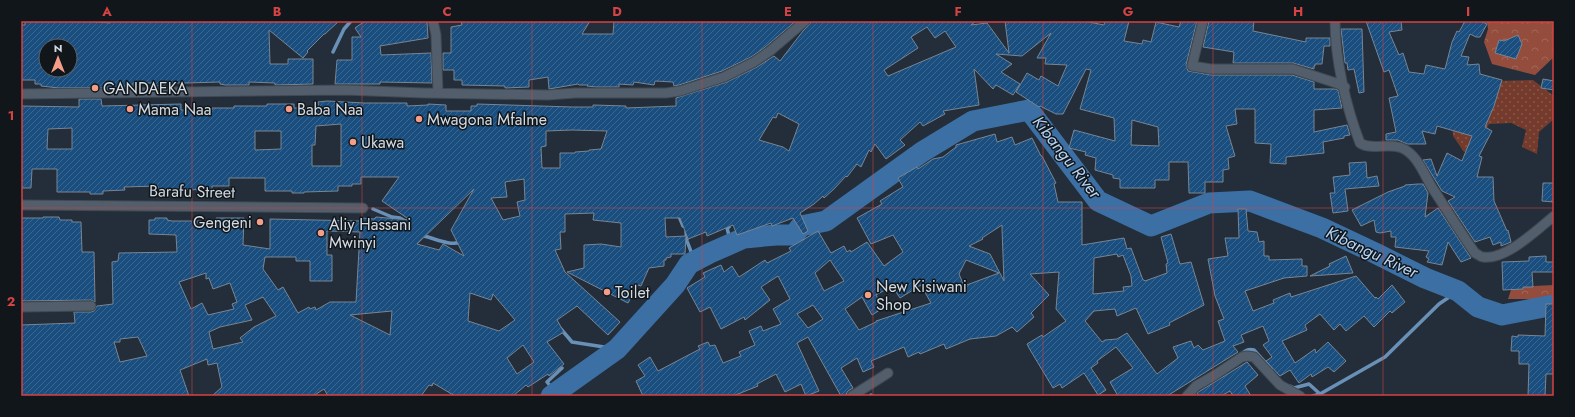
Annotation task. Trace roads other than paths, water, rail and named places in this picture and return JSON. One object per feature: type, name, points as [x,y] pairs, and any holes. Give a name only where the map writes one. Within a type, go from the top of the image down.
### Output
[{"type":"street","points":[[433,21],[436,41],[438,93]]},
{"type":"street","points":[[21,94],[344,90],[548,95],[575,93],[666,93],[680,91],[724,77],[754,62],[770,51],[786,36],[794,32],[805,21]]},
{"type":"street","points":[[1203,21],[1192,66],[1211,69],[1293,68],[1336,83],[1345,88]]},
{"type":"street","points":[[1336,21],[1336,44],[1345,88],[1360,143],[1368,146],[1402,147],[1410,153],[1419,164],[1432,188],[1475,253],[1482,257],[1491,257],[1517,246],[1554,216]]},
{"type":"street","name":"Barafu Street","points":[[21,205],[188,205],[363,208]]},
{"type":"street","points":[[21,307],[92,306]]},
{"type":"street","points":[[1187,396],[1196,386],[1242,357],[1247,356],[1254,357],[1280,385],[1300,396]]},
{"type":"street","points":[[852,396],[888,373]]},
{"type":"waterway","points":[[333,52],[344,29],[351,21]]},
{"type":"waterway","name":"Kibangu River","points":[[551,396],[617,349],[675,285],[689,264],[744,238],[794,235],[801,226],[826,221],[922,152],[973,121],[1029,110],[1098,201],[1151,226],[1209,203],[1250,201],[1322,228],[1425,278],[1458,291],[1478,307],[1502,315],[1554,305]]},
{"type":"waterway","points":[[373,209],[392,217],[400,218],[407,222]]},
{"type":"waterway","points":[[678,214],[683,226]]},
{"type":"waterway","points":[[728,224],[729,227],[727,228],[731,243]]},
{"type":"waterway","points":[[686,232],[687,241],[695,262]]},
{"type":"waterway","points":[[423,233],[424,236],[443,242],[461,242]]},
{"type":"waterway","points":[[1313,396],[1320,394],[1385,357],[1439,304],[1458,291]]},
{"type":"waterway","points":[[561,329],[572,342],[617,349]]},
{"type":"waterway","points":[[1240,355],[1245,351],[1252,349],[1271,369]]},
{"type":"waterway","points":[[556,393],[547,382],[562,368]]},
{"type":"waterway","points":[[1290,386],[1294,388],[1309,384],[1320,394]]},
{"type":"place","name":"GANDAEKA","points":[[95,88]]},
{"type":"place","name":"Mama Naa","points":[[130,109]]},
{"type":"place","name":"Baba Naa","points":[[289,109]]},
{"type":"place","name":"Mwagona Mfalme","points":[[419,119]]},
{"type":"place","name":"Ukawa","points":[[353,142]]},
{"type":"place","name":"Gengeni","points":[[260,222]]},
{"type":"place","name":"Aliy Hassani Mwinyi","points":[[321,233]]},
{"type":"place","name":"Toilet","points":[[607,292]]},
{"type":"place","name":"New Kisiwani Shop","points":[[868,295]]}]
